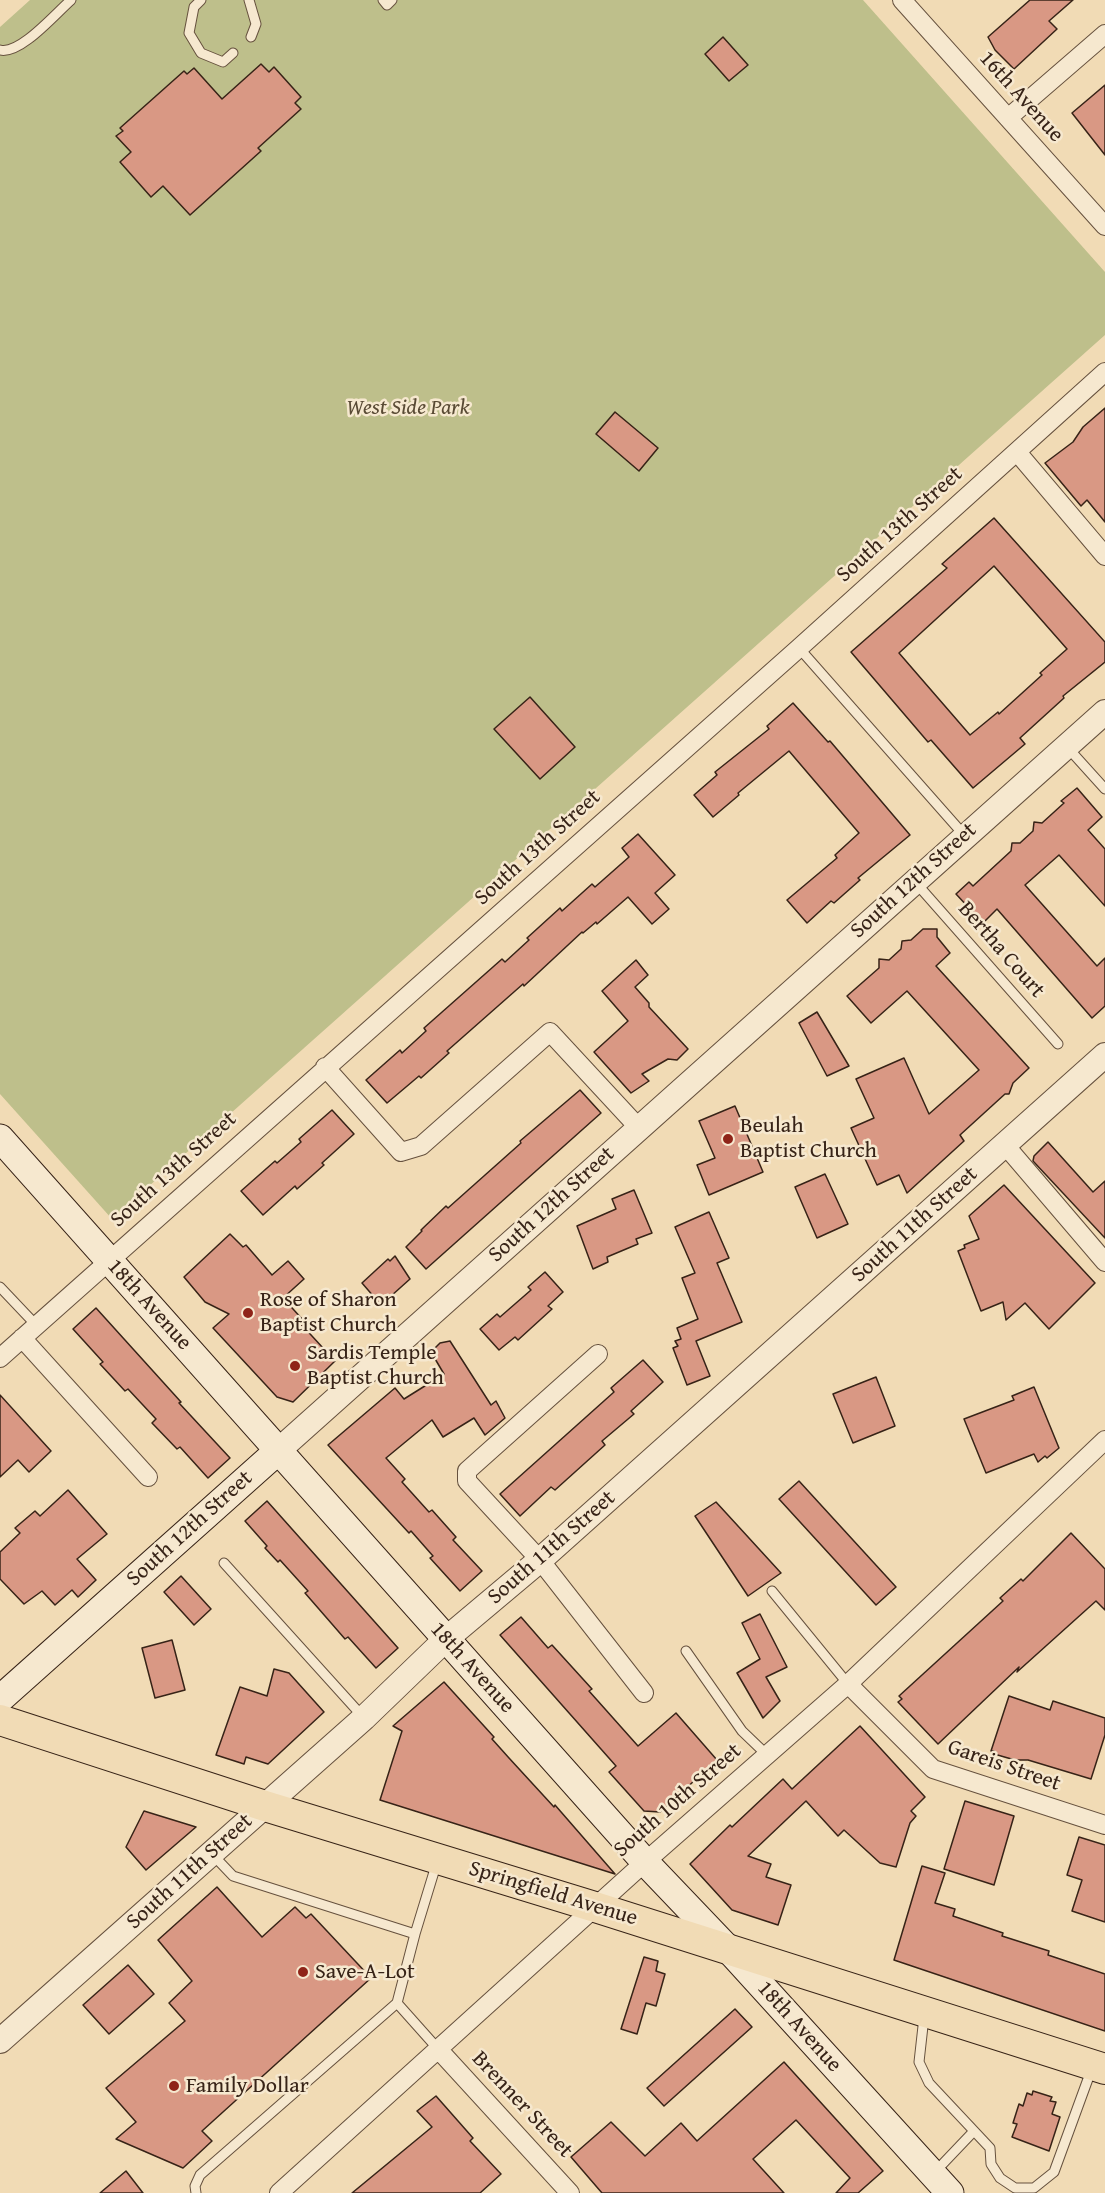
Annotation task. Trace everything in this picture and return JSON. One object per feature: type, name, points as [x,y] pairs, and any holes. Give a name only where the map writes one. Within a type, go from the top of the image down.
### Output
[{"type":"main road","name":"18th Avenue","points":[[0,1138],[645,1862],[729,1950],[941,2184]]},
{"type":"main road","name":"South 12th Street","points":[[0,1699],[279,1450]]},
{"type":"main road","name":"Springfield Avenue","points":[[0,1720],[265,1806],[595,1907],[1099,2067]]},
{"type":"street","name":"16th Avenue","points":[[902,0],[1105,226]]},
{"type":"street","points":[[1008,118],[1105,34]]},
{"type":"street","name":"South 13th Street","points":[[0,1358],[325,1067],[800,648],[1105,372]]},
{"type":"street","points":[[1017,452],[1105,556]]},
{"type":"street","name":"South 12th Street","points":[[279,1450],[1105,712]]},
{"type":"street","points":[[325,1067],[401,1152],[421,1146],[550,1032],[638,1127]]},
{"type":"street","name":"South 11th Street","points":[[0,2041],[364,1718],[446,1640],[540,1560],[1105,1055]]},
{"type":"street","points":[[1005,1145],[1105,1262]]},
{"type":"street","points":[[22,1338],[148,1477]]},
{"type":"street","points":[[598,1354],[467,1471],[467,1481],[540,1560],[644,1693]]},
{"type":"street","name":"South 10th Street","points":[[279,2193],[645,1862],[848,1684],[1105,1440]]},
{"type":"street","name":"Gareis Street","points":[[848,1684],[933,1769],[1105,1825]]},
{"type":"street","name":"Brenner Street","points":[[438,2049],[570,2193]]},
{"type":"lane","points":[[0,50],[6,51],[20,46],[70,0]]},
{"type":"lane","points":[[249,0],[256,24],[251,37]]},
{"type":"lane","points":[[383,0],[387,4],[392,0]]},
{"type":"lane","points":[[194,2],[189,33],[201,53],[223,62],[233,53]]},
{"type":"lane","points":[[800,648],[965,836]]},
{"type":"lane","points":[[1066,746],[1105,789]]},
{"type":"lane","name":"Bertha Court","points":[[914,881],[1058,1044]]},
{"type":"lane","points":[[0,1287],[36,1325]]},
{"type":"lane","points":[[224,1563],[364,1718]]},
{"type":"lane","points":[[772,1591],[848,1684]]},
{"type":"lane","points":[[686,1651],[742,1731],[767,1755]]},
{"type":"lane","points":[[212,1853],[233,1876],[415,1934]]},
{"type":"lane","points":[[196,2193],[195,2186],[200,2175],[397,2003],[438,1859]]},
{"type":"lane","points":[[397,2003],[438,2049]]},
{"type":"lane","points":[[924,2012],[919,2062],[928,2083],[990,2148],[991,2164],[1000,2178],[1015,2188],[1034,2188],[1054,2172],[1099,2067]]},
{"type":"lane","points":[[941,2184],[974,2131]]},
{"type":"green space","name":"West Side Park","points":[[30,0],[863,0],[1105,272],[1105,335],[112,1219],[0,1094],[0,27]]},
{"type":"building","points":[[1030,0],[1073,0],[1049,21],[1057,29],[1014,69],[995,50],[988,37]]},
{"type":"building","points":[[723,37],[748,65],[729,81],[705,54]]},
{"type":"building","points":[[261,64],[269,72],[274,67],[301,97],[295,103],[301,109],[258,148],[261,151],[190,215],[163,186],[151,197],[120,162],[131,152],[116,136],[123,131],[120,128],[184,71],[187,74],[194,68],[222,99]]},
{"type":"building","points":[[1105,85],[1105,155],[1072,113]]},
{"type":"building","points":[[1105,408],[1105,522],[1087,500],[1081,506],[1045,463],[1073,442],[1083,427]]},
{"type":"building","points":[[615,412],[658,448],[639,471],[596,434]]},
{"type":"building","points":[[994,518],[1105,642],[1105,662],[1063,696],[1064,698],[1020,738],[1025,744],[973,788],[931,740],[928,742],[851,652],[947,568],[942,564]],"holes":[[[994,566],[1067,649],[999,714],[998,712],[970,735],[899,653]]]},
{"type":"building","points":[[530,697],[575,747],[540,779],[494,729]]},
{"type":"building","points":[[793,703],[828,742],[830,741],[910,835],[858,878],[860,880],[834,903],[831,901],[807,923],[787,900],[837,858],[835,855],[859,833],[789,751],[713,817],[694,795],[717,775],[715,772],[769,729],[767,726]]},
{"type":"building","points":[[1077,788],[1102,817],[1088,830],[1105,849],[1105,906],[1059,855],[1025,885],[1097,966],[1105,958],[1105,1006],[1092,1018],[997,909],[983,923],[956,894],[969,882],[973,886],[1011,851],[1012,843],[1020,843],[1033,831],[1034,822],[1042,823],[1064,803],[1061,801]]},
{"type":"building","points":[[638,834],[675,875],[655,893],[669,909],[652,924],[628,897],[597,924],[596,922],[582,932],[524,986],[523,984],[447,1051],[449,1053],[421,1078],[419,1076],[387,1103],[366,1080],[400,1050],[402,1053],[426,1031],[424,1028],[502,959],[505,962],[560,908],[562,911],[592,884],[595,887],[629,857],[622,848]]},
{"type":"building","points":[[923,929],[937,929],[937,937],[950,953],[936,966],[1029,1068],[1013,1083],[1009,1094],[1005,1094],[960,1135],[964,1141],[907,1193],[899,1175],[877,1185],[851,1128],[874,1118],[856,1079],[904,1058],[929,1114],[979,1070],[907,991],[871,1023],[847,996],[879,968],[879,959],[889,960],[901,949],[902,941],[911,940]]},
{"type":"building","points":[[636,960],[648,975],[635,987],[649,1003],[649,1007],[688,1049],[677,1060],[668,1059],[642,1074],[649,1081],[631,1093],[594,1052],[628,1021],[602,991]]},
{"type":"building","points":[[817,1012],[849,1066],[827,1076],[799,1023]]},
{"type":"building","points":[[580,1090],[601,1113],[426,1269],[406,1247],[446,1206],[448,1208],[521,1143],[520,1141]]},
{"type":"building","name":"Beulah Baptist Church","points":[[735,1106],[763,1172],[709,1195],[697,1165],[715,1158],[699,1121]]},
{"type":"building","points":[[332,1110],[354,1134],[322,1163],[324,1165],[297,1189],[295,1186],[263,1215],[241,1191],[301,1142],[299,1139]]},
{"type":"building","points":[[1048,1142],[1093,1192],[1105,1181],[1105,1238],[1033,1161],[1034,1156]]},
{"type":"building","points":[[825,1174],[848,1224],[817,1238],[795,1187]]},
{"type":"building","points":[[1004,1185],[1095,1283],[1049,1329],[1025,1303],[1006,1320],[1003,1302],[981,1311],[958,1251],[965,1248],[964,1245],[979,1239],[969,1216]]},
{"type":"building","points":[[634,1190],[652,1233],[636,1239],[638,1244],[607,1257],[608,1262],[593,1269],[577,1226],[616,1209],[612,1199]]},
{"type":"building","points":[[709,1212],[729,1258],[717,1263],[742,1322],[696,1341],[710,1376],[687,1385],[673,1348],[678,1346],[675,1341],[681,1339],[677,1328],[698,1319],[682,1278],[695,1273],[675,1227]]},
{"type":"building","points":[[230,1234],[243,1247],[246,1245],[272,1275],[288,1261],[304,1279],[283,1298],[303,1320],[300,1323],[335,1361],[293,1402],[277,1397],[213,1328],[229,1314],[205,1302],[184,1277]]},
{"type":"building","points":[[395,1256],[410,1279],[381,1305],[362,1283],[388,1259],[390,1261]]},
{"type":"building","points":[[545,1272],[563,1292],[548,1306],[552,1309],[518,1340],[515,1337],[499,1350],[480,1329],[497,1314],[500,1317],[531,1290],[528,1287]]},
{"type":"building","points":[[96,1308],[230,1458],[208,1478],[180,1447],[177,1449],[152,1423],[156,1419],[100,1364],[103,1362],[73,1329]]},
{"type":"building","points":[[450,1341],[491,1405],[496,1401],[505,1418],[485,1435],[474,1418],[443,1437],[432,1420],[386,1458],[405,1479],[402,1482],[429,1512],[432,1510],[456,1537],[453,1540],[482,1571],[460,1591],[430,1558],[433,1556],[411,1531],[409,1533],[328,1445],[395,1388],[404,1399],[444,1374],[431,1352],[440,1343]]},
{"type":"building","points":[[643,1360],[663,1382],[631,1411],[634,1414],[602,1441],[605,1445],[555,1490],[551,1487],[520,1516],[500,1494],[614,1392],[611,1388]]},
{"type":"building","points":[[876,1377],[895,1426],[853,1443],[833,1394]]},
{"type":"building","points":[[1034,1387],[1059,1448],[1038,1462],[1034,1454],[986,1473],[964,1419],[1014,1400],[1012,1396]]},
{"type":"building","points":[[0,1395],[51,1451],[29,1472],[18,1460],[0,1477]]},
{"type":"building","points":[[799,1481],[896,1587],[876,1605],[779,1499]]},
{"type":"building","points":[[68,1490],[107,1534],[77,1559],[96,1580],[78,1597],[72,1590],[55,1605],[42,1591],[24,1604],[0,1579],[0,1552],[20,1533],[15,1528],[35,1511],[40,1516]]},
{"type":"building","points":[[267,1501],[398,1648],[376,1668],[348,1637],[345,1639],[305,1593],[308,1591],[280,1560],[278,1562],[265,1548],[267,1546],[245,1521]]},
{"type":"building","points":[[716,1502],[781,1573],[748,1596],[695,1516]]},
{"type":"building","points":[[1071,1533],[1105,1569],[1105,1610],[1096,1601],[1017,1672],[1019,1667],[938,1744],[898,1702],[902,1699],[899,1696],[1003,1601],[1000,1598],[1021,1579],[1023,1581]]},
{"type":"building","points":[[181,1576],[211,1609],[194,1625],[164,1592]]},
{"type":"building","points":[[760,1614],[787,1667],[766,1677],[780,1701],[763,1718],[737,1673],[760,1659],[742,1623]]},
{"type":"building","points":[[521,1617],[548,1648],[552,1645],[592,1689],[589,1691],[638,1746],[676,1713],[717,1760],[660,1812],[644,1811],[609,1772],[616,1766],[500,1635]]},
{"type":"building","points":[[172,1640],[185,1690],[155,1698],[142,1648]]},
{"type":"building","points":[[274,1669],[289,1673],[324,1712],[268,1764],[246,1757],[244,1764],[216,1755],[240,1687],[267,1696]]},
{"type":"building","points":[[444,1682],[494,1737],[492,1739],[554,1807],[555,1805],[615,1874],[380,1800],[402,1731],[393,1726]]},
{"type":"building","points":[[1009,1696],[1050,1710],[1053,1701],[1105,1718],[1105,1735],[1091,1779],[1028,1760],[1015,1760],[991,1751]]},
{"type":"building","points":[[860,1726],[925,1797],[911,1811],[916,1816],[910,1823],[896,1867],[880,1863],[844,1830],[838,1836],[806,1801],[748,1856],[771,1864],[766,1877],[791,1885],[778,1925],[732,1910],[690,1864],[730,1825],[732,1827],[783,1779],[792,1789]]},
{"type":"building","points":[[965,1801],[1014,1816],[994,1885],[944,1869]]},
{"type":"building","points":[[144,1811],[196,1827],[146,1870],[126,1847]]},
{"type":"building","points":[[1079,1837],[1105,1845],[1105,1922],[1072,1911],[1082,1880],[1067,1875]]},
{"type":"building","points":[[922,1866],[945,1873],[935,1903],[955,1909],[953,1916],[1003,1933],[1002,1936],[1049,1951],[1048,1955],[1105,1974],[1105,2031],[894,1960]]},
{"type":"building","points":[[217,1887],[262,1937],[295,1907],[306,1918],[311,1914],[371,1978],[202,2131],[212,2141],[183,2168],[116,2139],[136,2122],[106,2088],[185,2021],[169,2003],[192,1981],[158,1940]]},
{"type":"building","points":[[644,1957],[658,1961],[656,1971],[665,1974],[656,2006],[646,2003],[637,2034],[621,2029]]},
{"type":"building","points":[[128,1965],[154,1994],[109,2034],[83,2005]]},
{"type":"building","points":[[735,2009],[752,2027],[664,2106],[647,2088]]},
{"type":"building","points":[[784,2062],[883,2171],[858,2193],[836,2193],[850,2178],[796,2120],[753,2159],[784,2193],[602,2193],[571,2157],[611,2122],[645,2156],[681,2123],[697,2141]]},
{"type":"building","points":[[1033,2091],[1052,2097],[1050,2101],[1056,2102],[1052,2114],[1060,2117],[1049,2151],[1012,2137],[1017,2124],[1013,2123],[1019,2104],[1023,2106],[1027,2093],[1032,2095]]},
{"type":"building","points":[[436,2096],[473,2138],[470,2141],[501,2174],[480,2193],[352,2193],[432,2127],[417,2111]]},
{"type":"building","points":[[126,2171],[143,2193],[100,2193]]},
{"type":"place","name":"Beulah Baptist Church","points":[[728,1139]]},
{"type":"place","name":"Rose of Sharon Baptist Church","points":[[248,1313]]},
{"type":"place","name":"Sardis Temple Baptist Church","points":[[295,1366]]},
{"type":"place","name":"Save-A-Lot","points":[[303,1972]]},
{"type":"place","name":"Family Dollar","points":[[174,2086]]}]
